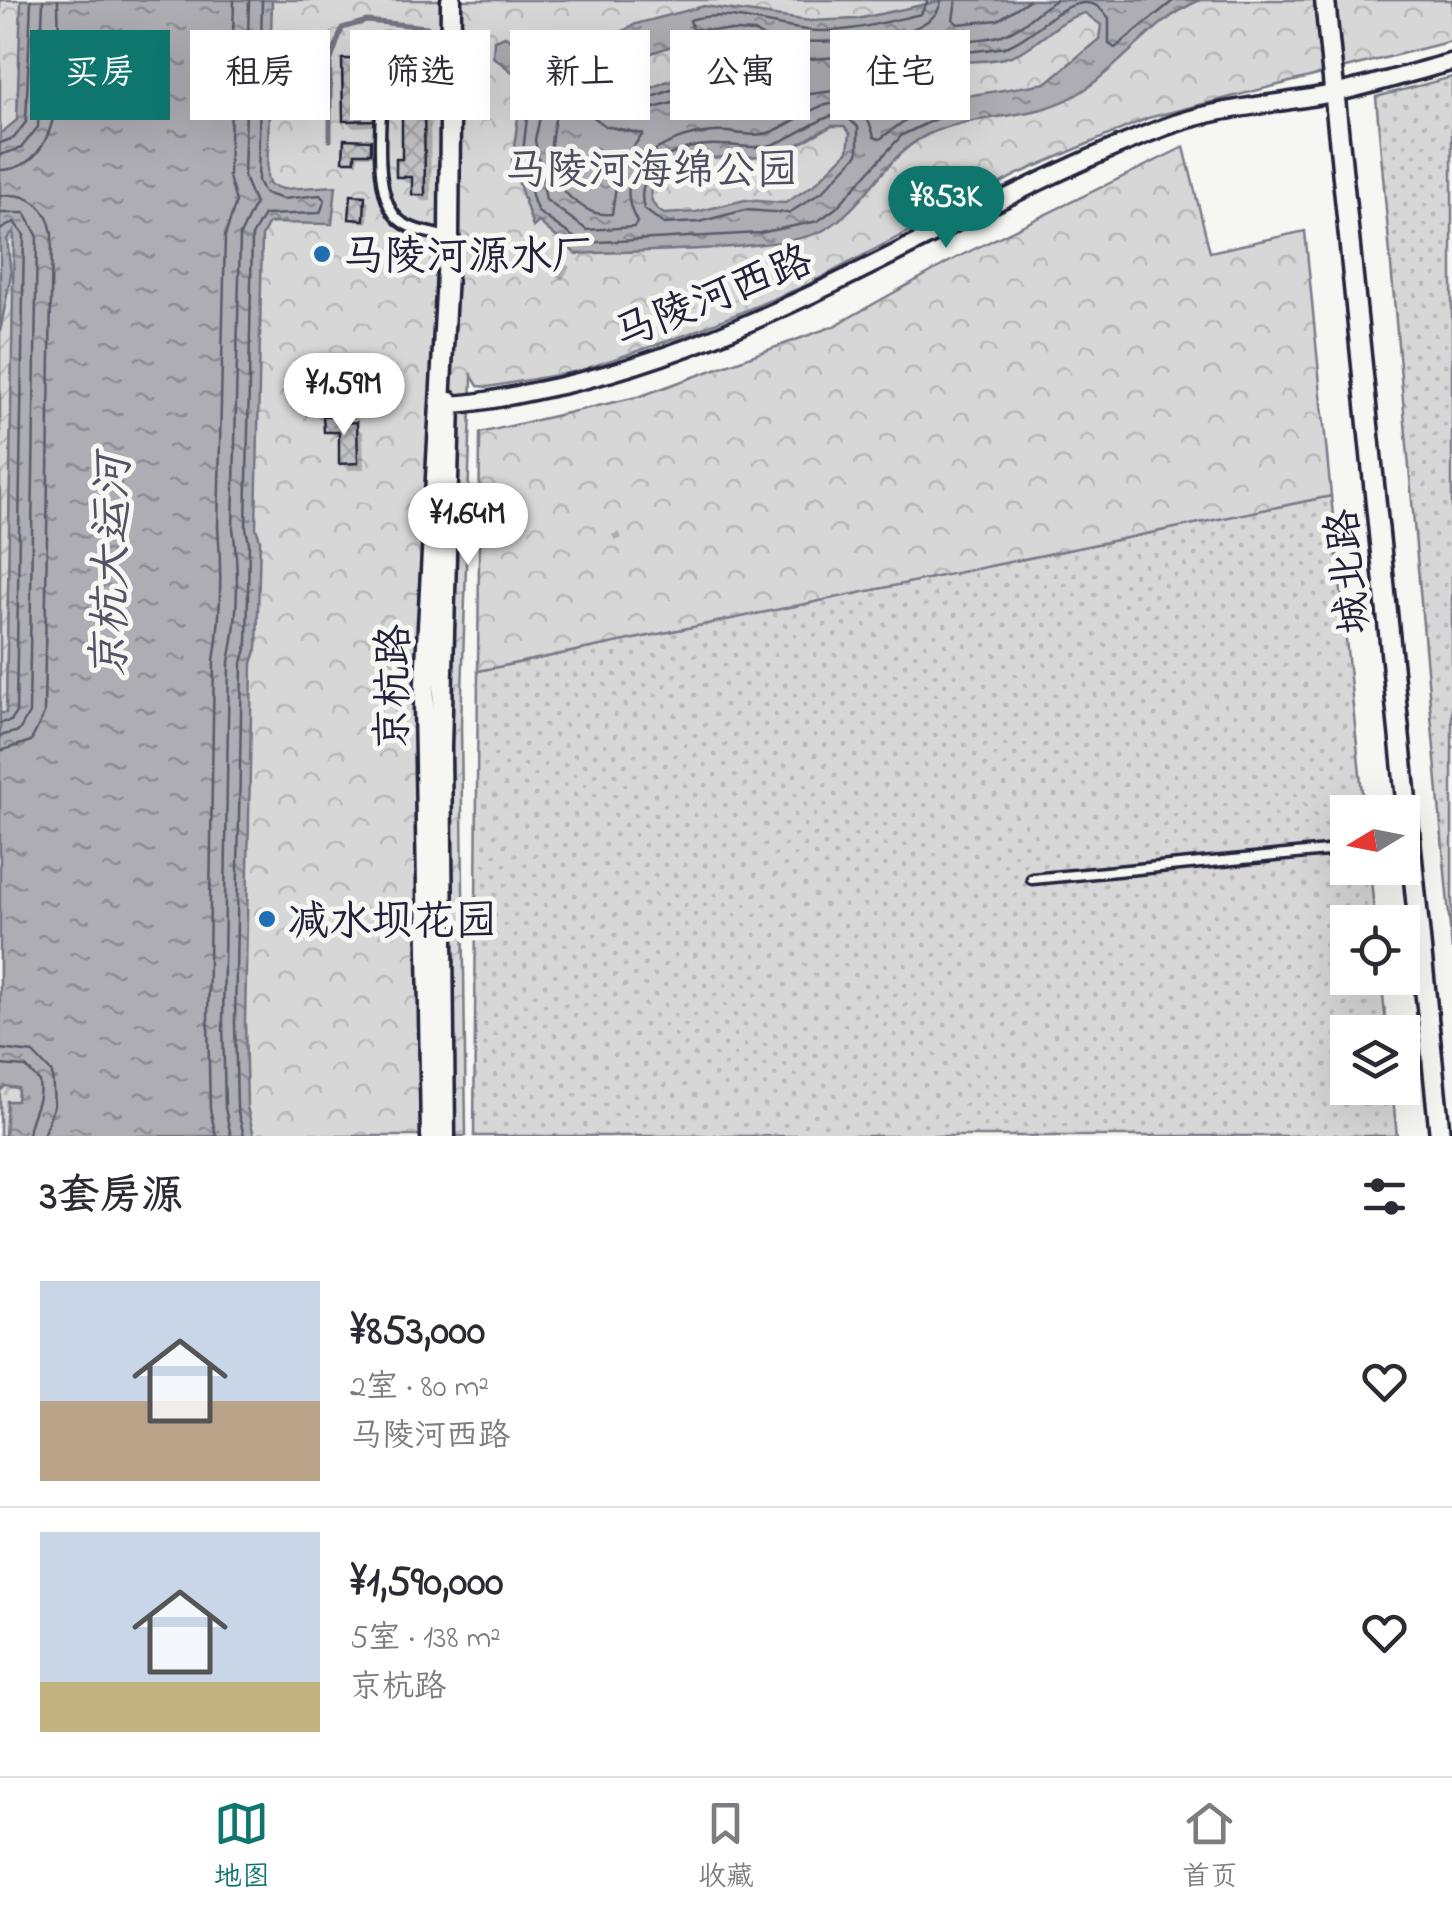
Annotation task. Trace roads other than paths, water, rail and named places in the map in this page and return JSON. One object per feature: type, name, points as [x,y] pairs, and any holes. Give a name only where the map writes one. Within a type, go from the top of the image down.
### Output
[{"type":"street","name":"京杭路","points":[[445,1136],[441,730],[451,0]]},
{"type":"street","name":"京杭路","points":[[432,1136],[424,720],[444,405],[462,0]]},
{"type":"street","name":"城北路","points":[[1325,0],[1401,795]]},
{"type":"street","name":"马陵河西路","points":[[444,405],[588,381],[686,348],[811,297],[952,222],[1166,126],[1217,111],[1335,93],[1452,62]]},
{"type":"street","name":"城北路","points":[[1411,885],[1440,1136]]},
{"type":"lane","points":[[382,120],[381,170],[388,206],[404,224],[449,237]]},
{"type":"lane","points":[[1032,879],[1330,851]]},
{"type":"water","name":"京杭大运河","points":[[21,0],[272,0],[271,30],[190,30],[190,120],[269,120],[270,185],[283,189],[336,186],[332,224],[269,223],[262,236],[256,528],[260,540],[257,648],[252,663],[245,1022],[247,1107],[254,1136],[5,1136],[7,1101],[17,1101],[18,1088],[5,1086],[0,1091],[0,713],[6,713],[14,231],[7,239],[11,274],[0,332],[0,134],[17,120]]},
{"type":"water","points":[[945,0],[1200,0],[1167,19],[1096,81],[1064,101],[1047,108],[954,125],[918,140],[890,164],[840,219],[804,237],[704,249],[576,254],[539,222],[533,227],[512,162],[518,120],[650,120],[650,89],[670,80],[670,120],[810,120],[810,30],[670,30],[670,47],[650,54],[650,30],[625,30],[704,6],[810,21],[857,19]],"holes":[[[832,126],[844,126],[850,133],[848,151],[815,184],[785,203],[745,200],[696,212],[664,214],[652,200],[651,189],[657,175],[670,166],[706,158],[777,154]]]},
{"type":"water","points":[[505,36],[510,39],[510,70],[493,57],[494,40]]},
{"type":"waterway","points":[[330,140],[330,63],[342,28],[367,21],[427,27]]},
{"type":"place","name":"马陵河源水厂","points":[[322,254]]},
{"type":"place","name":"减水坝花园","points":[[267,919]]},
{"type":"park label","name":"马陵河海绵公园","points":[[651,168]]}]
